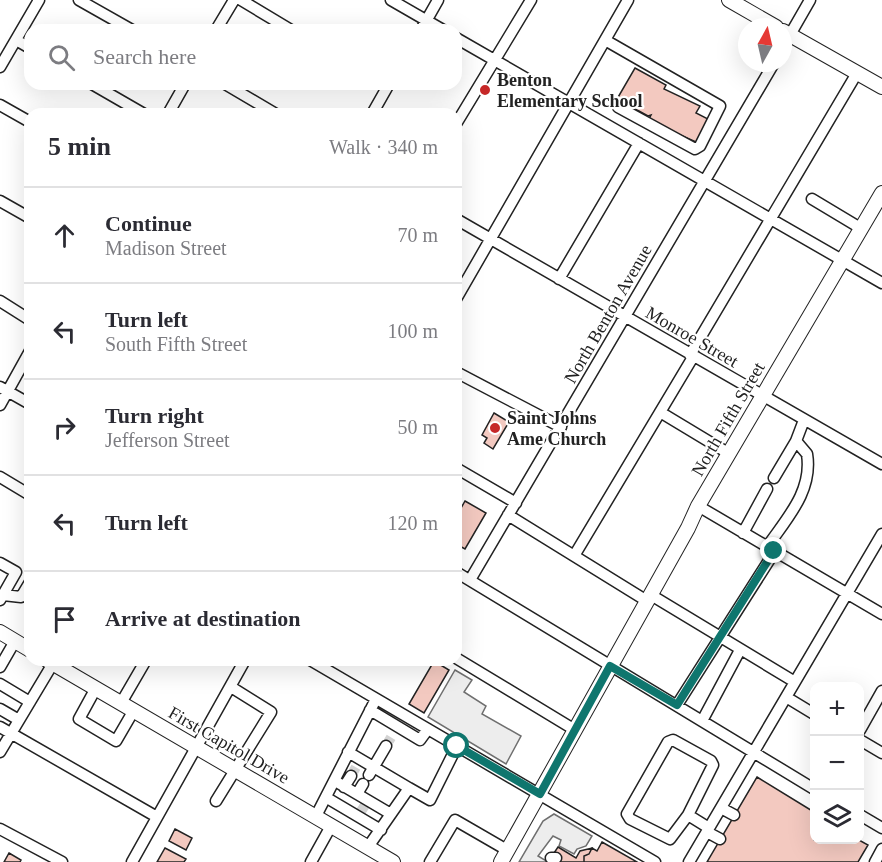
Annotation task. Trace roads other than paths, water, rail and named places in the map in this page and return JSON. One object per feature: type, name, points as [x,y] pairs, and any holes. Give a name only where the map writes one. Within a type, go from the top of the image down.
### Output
[{"type":"main road","points":[[729,0],[760,18]]},
{"type":"main road","points":[[792,41],[882,87]]},
{"type":"main road","name":"North Fifth Street","points":[[504,856],[728,453],[882,193]]},
{"type":"main road","points":[[0,632],[24,646]]},
{"type":"main road","name":"First Capitol Drive","points":[[60,666],[393,862]]},
{"type":"street","points":[[25,24],[39,0]]},
{"type":"street","points":[[80,0],[122,24]]},
{"type":"street","points":[[220,24],[234,0]]},
{"type":"street","points":[[241,0],[281,24]]},
{"type":"street","points":[[390,0],[422,24]]},
{"type":"street","points":[[424,24],[438,0]]},
{"type":"street","points":[[462,114],[531,0]]},
{"type":"street","points":[[462,289],[628,0]]},
{"type":"street","points":[[792,27],[810,0]]},
{"type":"street","points":[[0,67],[24,26]]},
{"type":"street","points":[[16,40],[24,45]]},
{"type":"street","points":[[605,40],[720,106],[700,146],[695,149],[618,107]]},
{"type":"street","points":[[462,41],[882,283]]},
{"type":"street","name":"North Benton Avenue","points":[[470,580],[769,72]]},
{"type":"street","points":[[574,556],[857,73]]},
{"type":"street","points":[[102,90],[134,108]]},
{"type":"street","points":[[171,108],[182,90]]},
{"type":"street","points":[[235,90],[266,108]]},
{"type":"street","points":[[375,108],[384,90]]},
{"type":"street","points":[[0,105],[24,119]]},
{"type":"street","points":[[559,279],[639,143]]},
{"type":"street","points":[[812,199],[862,229]]},
{"type":"street","points":[[0,201],[24,215]]},
{"type":"street","name":"Monroe Street","points":[[462,222],[882,464]]},
{"type":"street","points":[[0,302],[24,316]]},
{"type":"street","points":[[0,405],[4,389],[24,360]]},
{"type":"street","points":[[462,375],[561,427]]},
{"type":"street","points":[[4,389],[24,401]]},
{"type":"street","points":[[660,412],[728,453]]},
{"type":"street","points":[[774,478],[796,441],[804,420]]},
{"type":"street","points":[[677,705],[771,549],[808,482],[807,454],[796,441]]},
{"type":"street","points":[[462,472],[516,503]]},
{"type":"street","points":[[0,477],[24,491]]},
{"type":"street","points":[[743,533],[767,489]]},
{"type":"street","points":[[698,506],[882,614]]},
{"type":"street","points":[[508,515],[574,556],[719,636],[795,682]]},
{"type":"street","points":[[689,862],[882,534]]},
{"type":"street","points":[[0,563],[24,577]]},
{"type":"street","points":[[1,597],[16,572]]},
{"type":"street","points":[[462,575],[810,787]]},
{"type":"street","points":[[1,597],[21,597],[24,591]]},
{"type":"street","points":[[2,659],[15,641]]},
{"type":"street","points":[[702,721],[740,650]]},
{"type":"street","points":[[462,662],[575,730]]},
{"type":"street","points":[[0,752],[49,666]]},
{"type":"street","points":[[121,703],[143,666]]},
{"type":"street","points":[[132,862],[198,748],[242,666]]},
{"type":"street","points":[[320,666],[655,862]]},
{"type":"street","points":[[0,684],[30,702]]},
{"type":"street","points":[[216,801],[271,712],[231,687]]},
{"type":"street","points":[[96,688],[79,719],[88,725],[116,741],[134,710]]},
{"type":"street","points":[[864,723],[882,691]]},
{"type":"street","points":[[786,697],[810,712]]},
{"type":"street","points":[[339,784],[348,752],[376,699]]},
{"type":"street","points":[[0,710],[19,720]]},
{"type":"street","points":[[370,710],[396,730],[420,740],[428,729]]},
{"type":"street","points":[[0,727],[157,817]]},
{"type":"street","points":[[673,740],[711,760],[714,768],[687,815],[670,839],[630,819],[627,814],[668,742],[673,740]]},
{"type":"street","points":[[864,742],[882,753]]},
{"type":"street","points":[[357,794],[386,746]]},
{"type":"street","points":[[348,752],[356,768],[368,775],[409,788],[430,800],[457,746]]},
{"type":"street","points":[[316,816],[327,798],[356,768]]},
{"type":"street","points":[[339,784],[357,794],[362,809],[381,830]]},
{"type":"street","points":[[368,847],[409,788]]},
{"type":"street","points":[[327,798],[362,809],[391,814]]},
{"type":"street","points":[[721,808],[734,815]]},
{"type":"street","points":[[687,815],[720,839]]},
{"type":"street","points":[[864,817],[882,828]]},
{"type":"street","points":[[430,862],[455,820],[504,856]]},
{"type":"street","points":[[311,862],[332,826]]},
{"type":"street","points":[[0,829],[62,862]]},
{"type":"street","points":[[875,862],[882,849]]},
{"type":"tunnel","points":[[386,746],[393,734]]},
{"type":"tunnel","points":[[351,776],[356,767]]},
{"type":"tunnel","points":[[360,813],[365,805]]},
{"type":"place","name":"Benton Elementary School","points":[[485,90]]},
{"type":"place","name":"Saint Johns Ame Church","points":[[495,428]]}]
